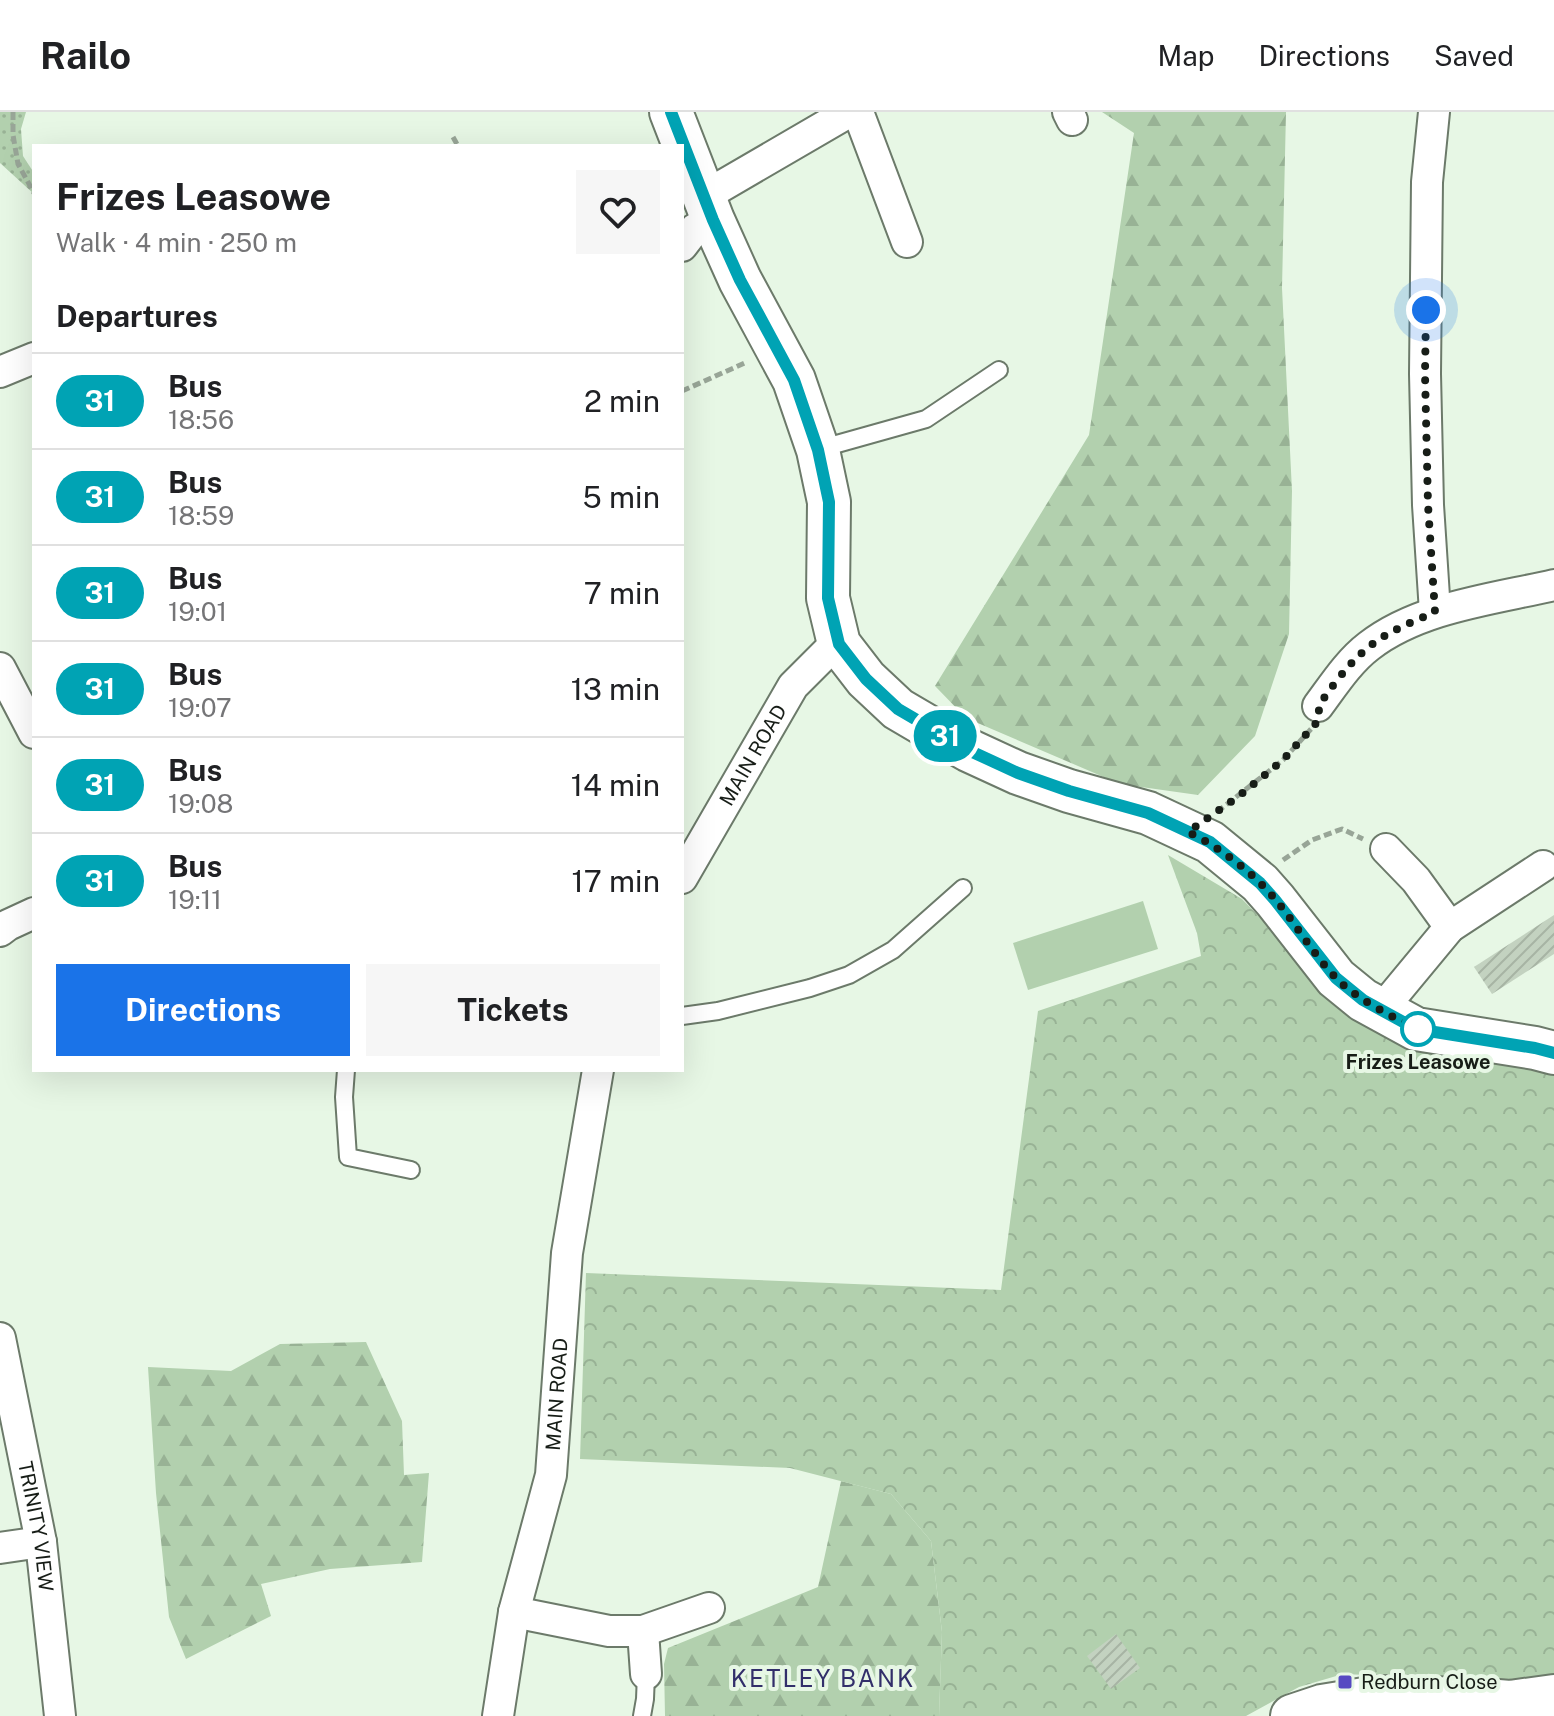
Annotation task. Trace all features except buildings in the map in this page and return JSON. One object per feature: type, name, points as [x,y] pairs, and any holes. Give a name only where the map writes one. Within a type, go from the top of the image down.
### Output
[{"type":"street","points":[[671,112],[679,144]]},
{"type":"street","points":[[699,221],[849,112]]},
{"type":"street","points":[[858,112],[907,242]]},
{"type":"street","points":[[1434,112],[1427,182],[1425,374],[1428,505],[1435,612]]},
{"type":"street","points":[[684,163],[699,221],[740,280],[794,380],[818,450],[829,502],[828,598],[839,644],[866,679],[898,709],[968,750],[1018,773],[1069,791],[1148,813],[1210,842],[1260,883],[1336,978],[1363,1000],[1416,1029],[1554,1053]]},
{"type":"street","points":[[0,372],[32,359]]},
{"type":"street","points":[[1318,706],[1349,666],[1392,630],[1435,612],[1554,585]]},
{"type":"street","name":"MAIN ROAD","points":[[684,875],[793,686],[839,644]]},
{"type":"street","points":[[0,668],[32,729]]},
{"type":"street","points":[[1386,849],[1416,880],[1450,927]]},
{"type":"street","points":[[1382,1009],[1450,927],[1543,866]]},
{"type":"street","points":[[0,931],[32,914]]},
{"type":"street","name":"MAIN ROAD","points":[[498,1716],[514,1612],[551,1475],[567,1253],[598,1072]]},
{"type":"street","name":"TRINITY VIEW","points":[[0,1338],[41,1542],[60,1716]]},
{"type":"street","points":[[0,1548],[41,1542]]},
{"type":"street","points":[[514,1612],[609,1631],[643,1631],[709,1608]]},
{"type":"street","points":[[643,1631],[646,1674]]},
{"type":"street","points":[[1313,1713],[1377,1697],[1510,1702],[1554,1696]]},
{"type":"lane","points":[[818,450],[926,419],[999,370]]},
{"type":"lane","points":[[684,1016],[733,1007],[849,975],[893,950],[963,888]]},
{"type":"lane","points":[[346,1072],[344,1097],[348,1157],[411,1170]]},
{"type":"lane","points":[[642,1716],[646,1674]]},
{"type":"path","points":[[13,112],[18,164],[32,189]]},
{"type":"path","points":[[453,137],[457,144]]},
{"type":"path","points":[[684,390],[777,349]]},
{"type":"path","points":[[1188,832],[1283,760],[1318,721],[1318,706]]},
{"type":"path","points":[[1260,883],[1280,862],[1312,840],[1342,829],[1386,849]]},
{"type":"green space","points":[[0,112],[26,112],[21,129],[23,156],[32,170],[32,192],[0,163]]},
{"type":"green space","points":[[1102,112],[1286,112],[1282,288],[1292,491],[1289,634],[1255,736],[1198,795],[1120,784],[966,718],[935,686],[1089,435],[1134,133]]},
{"type":"green space","points":[[1168,855],[1242,899],[1369,1029],[1554,1066],[1554,1683],[1343,1674],[1299,1687],[1246,1716],[939,1716],[942,1632],[931,1541],[891,1494],[790,1468],[580,1459],[586,1273],[1001,1290],[1038,1011],[1201,956],[1197,933]]},
{"type":"green space","points":[[1143,901],[1158,949],[1028,990],[1013,943]]},
{"type":"green space","points":[[366,1342],[402,1421],[404,1475],[429,1473],[422,1562],[330,1569],[261,1584],[271,1616],[186,1659],[169,1617],[156,1493],[148,1367],[231,1371],[280,1344]]},
{"type":"green space","points":[[841,1481],[891,1494],[931,1541],[942,1632],[939,1716],[665,1716],[664,1664],[668,1648],[818,1587]]},
{"type":"bus line","name":"31","points":[[671,112],[683,144]]},
{"type":"bus line","name":"31","points":[[684,147],[740,280],[794,380],[818,450],[829,502],[828,598],[839,644],[866,679],[898,709],[968,750],[1018,773],[1069,791],[1148,813],[1210,842],[1260,883],[1336,978],[1363,1000],[1416,1029],[1554,1053]]},
{"type":"place","name":"Frizes Leasowe","points":[[1418,1029]]},
{"type":"place","name":"Redburn Close","points":[[1345,1682]]},
{"type":"district","name":"KETLEY BANK","points":[[823,1678]]},
{"type":"route","points":[[1418,1029],[1363,1000],[1336,978],[1260,883],[1210,842],[1188,832],[1283,760],[1318,721],[1318,706],[1368,647],[1392,630],[1435,612],[1428,505],[1426,310]]}]
